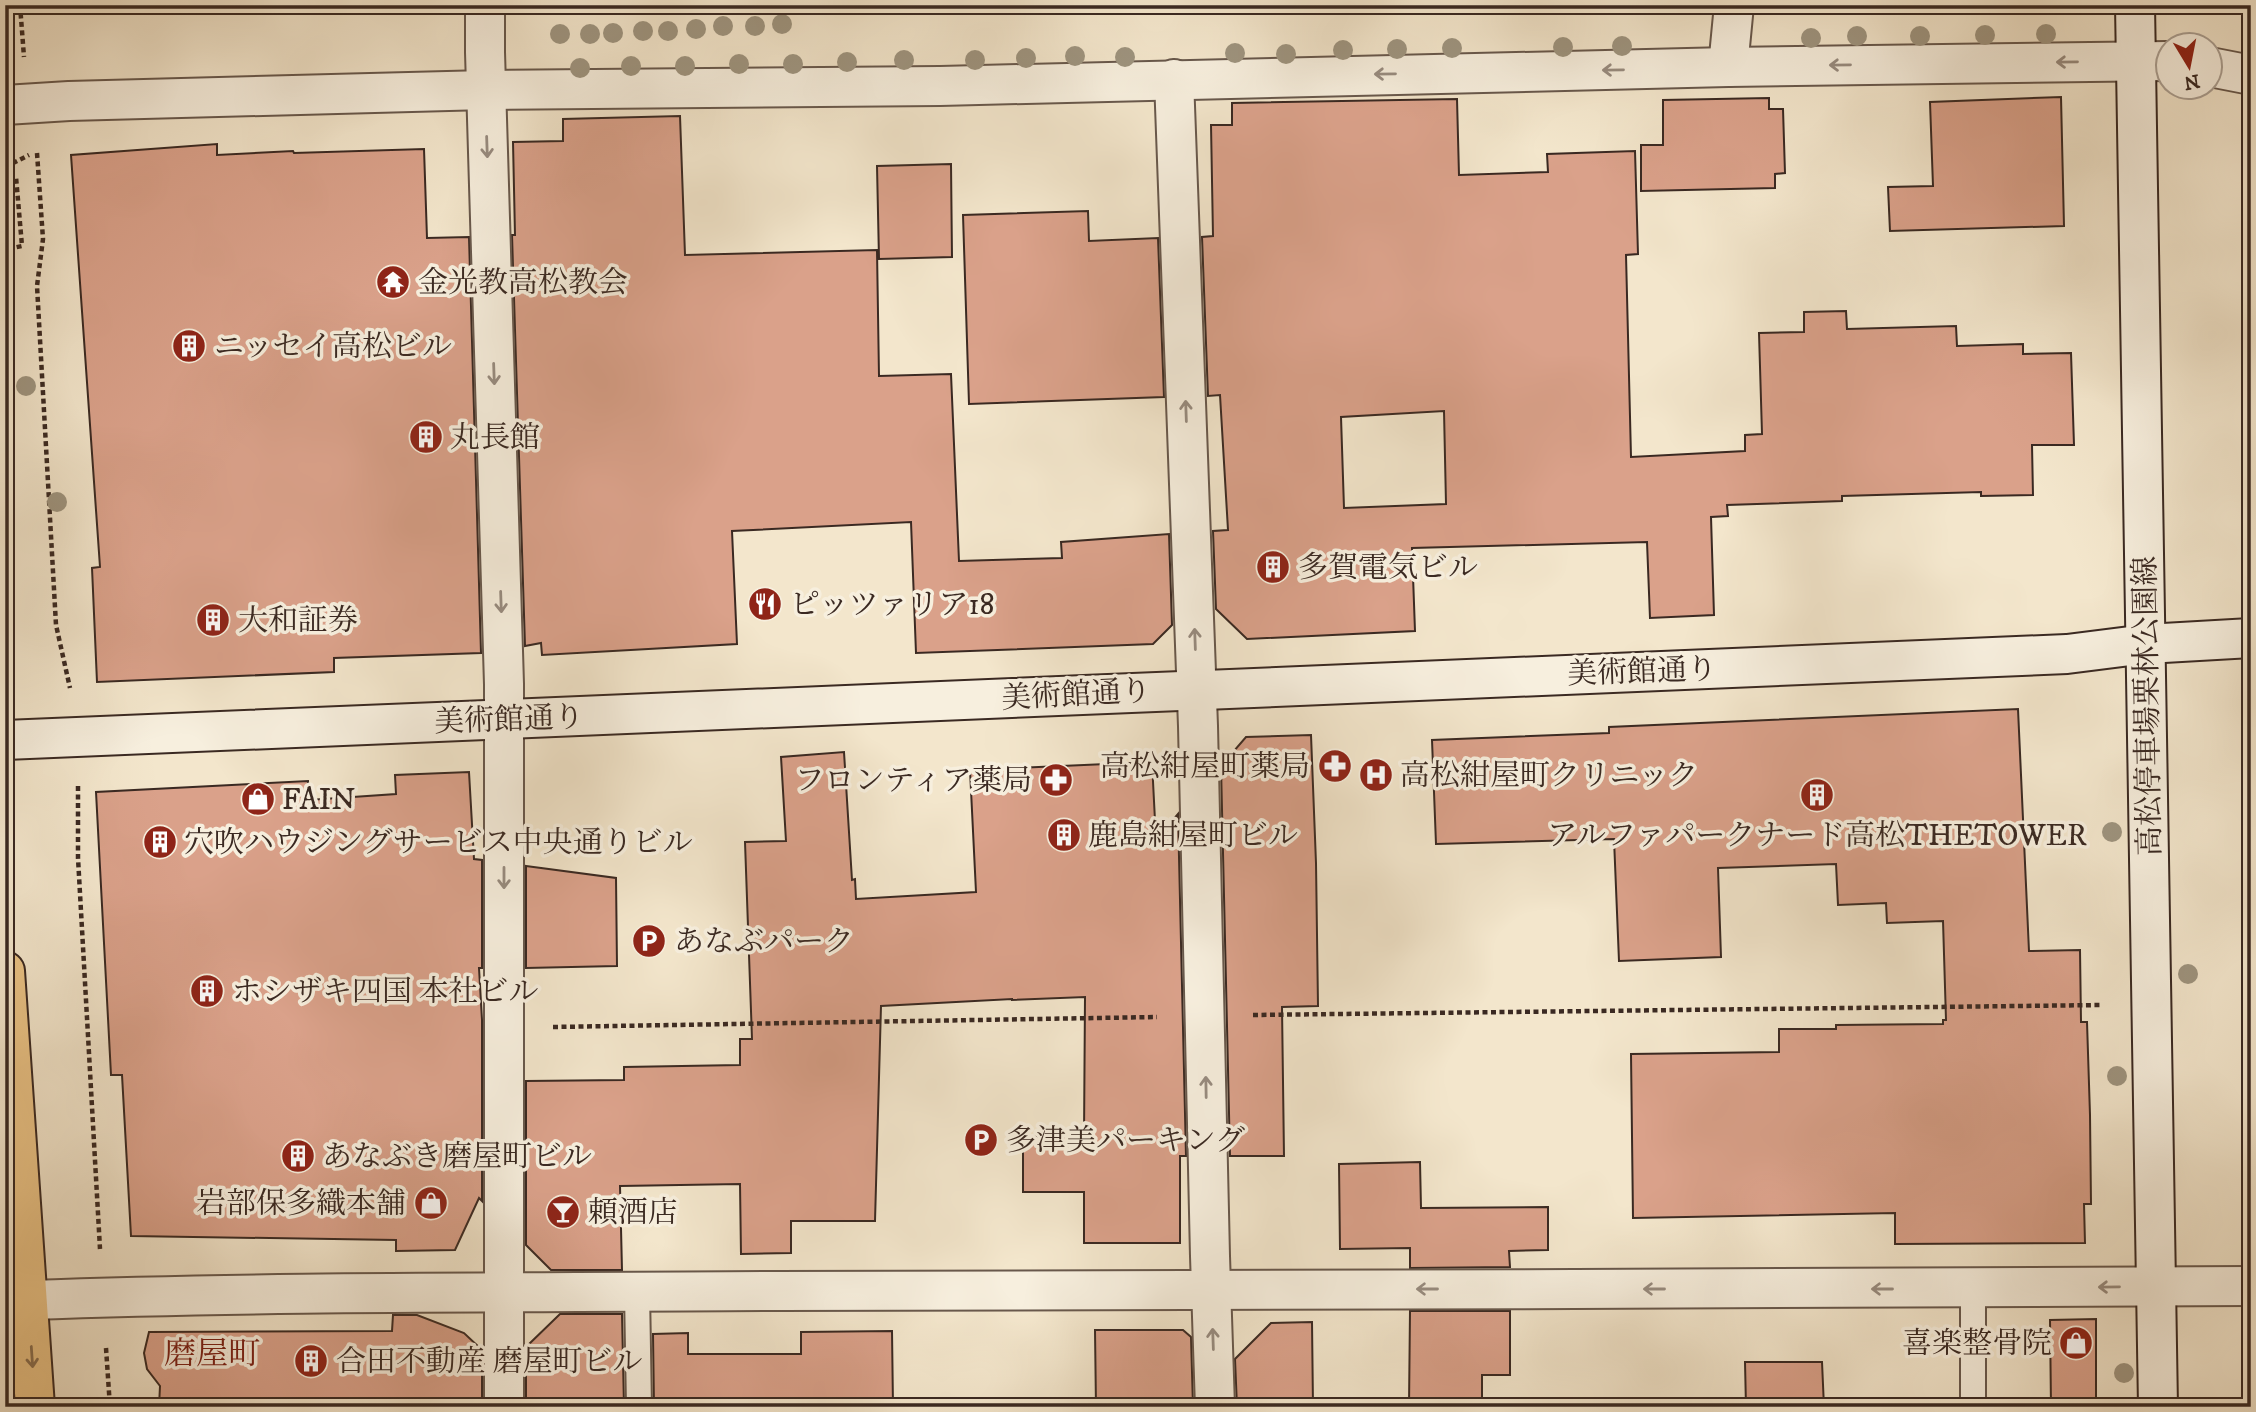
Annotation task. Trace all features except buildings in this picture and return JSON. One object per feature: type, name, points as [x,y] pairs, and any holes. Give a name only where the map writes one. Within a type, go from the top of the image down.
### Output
[{"type":"highway","points":[[5,971],[35,1407]]},
{"type":"street","points":[[485,5],[503,670],[504,1407]]},
{"type":"street","points":[[1728,67],[1734,5]]},
{"type":"street","name":"高松停車場栗林公園線","points":[[2135,5],[2152,60],[2146,644],[2158,1407]]},
{"type":"street","points":[[5,105],[486,90],[940,86],[2152,60]]},
{"type":"street","points":[[2224,70],[2251,75]]},
{"type":"street","points":[[1174,79],[1197,689],[1215,1407]]},
{"type":"street","name":"美術館通り","points":[[5,740],[2067,653],[2146,644],[2251,638]]},
{"type":"street","points":[[29,1300],[505,1292],[2251,1286]]},
{"type":"lane","points":[[1972,1288],[1973,1407]]},
{"type":"lane","points":[[637,1292],[639,1407]]},
{"type":"path","points":[[20,5],[25,65]]},
{"type":"path","points":[[5,167],[37,151],[43,239],[37,286],[56,625],[71,690]]},
{"type":"path","points":[[5,224],[8,248],[22,246],[16,177]]},
{"type":"path","points":[[78,775],[78,858],[101,1260]]},
{"type":"path","points":[[505,1028],[1205,1016],[2152,1005]]},
{"type":"path","points":[[106,1342],[110,1407]]},
{"type":"place","name":"金光教高松教会","points":[[393,282]]},
{"type":"place","name":"ニッセイ高松ビル","points":[[189,346]]},
{"type":"place","name":"丸長館","points":[[426,437]]},
{"type":"place","name":"多賀電気ビル","points":[[1273,567]]},
{"type":"place","name":"ピッツァリア18","points":[[765,604]]},
{"type":"place","name":"大和証券","points":[[213,620]]},
{"type":"place","name":"高松紺屋町薬局","points":[[1335,766]]},
{"type":"place","name":"高松紺屋町クリニック","points":[[1376,775]]},
{"type":"place","name":"フロンティア薬局","points":[[1056,780]]},
{"type":"place","name":"アルファパークナード高松THETOWER","points":[[1817,795]]},
{"type":"place","name":"FAIN","points":[[258,799]]},
{"type":"place","name":"鹿島紺屋町ビル","points":[[1064,835]]},
{"type":"place","name":"穴吹ハウジングサービス中央通りビル","points":[[160,842]]},
{"type":"place","name":"あなぶパーク","points":[[649,941]]},
{"type":"place","name":"ホシザキ四国 本社ビル","points":[[207,991]]},
{"type":"place","name":"多津美パーキング","points":[[981,1140]]},
{"type":"place","name":"あなぶき磨屋町ビル","points":[[298,1156]]},
{"type":"place","name":"岩部保多織本舗","points":[[431,1203]]},
{"type":"place","name":"頼酒店","points":[[563,1212]]},
{"type":"place","name":"喜楽整骨院","points":[[2076,1343]]},
{"type":"place","name":"合田不動産 磨屋町ビル","points":[[311,1361]]},
{"type":"district","name":"磨屋町","points":[[212,1353]]}]
